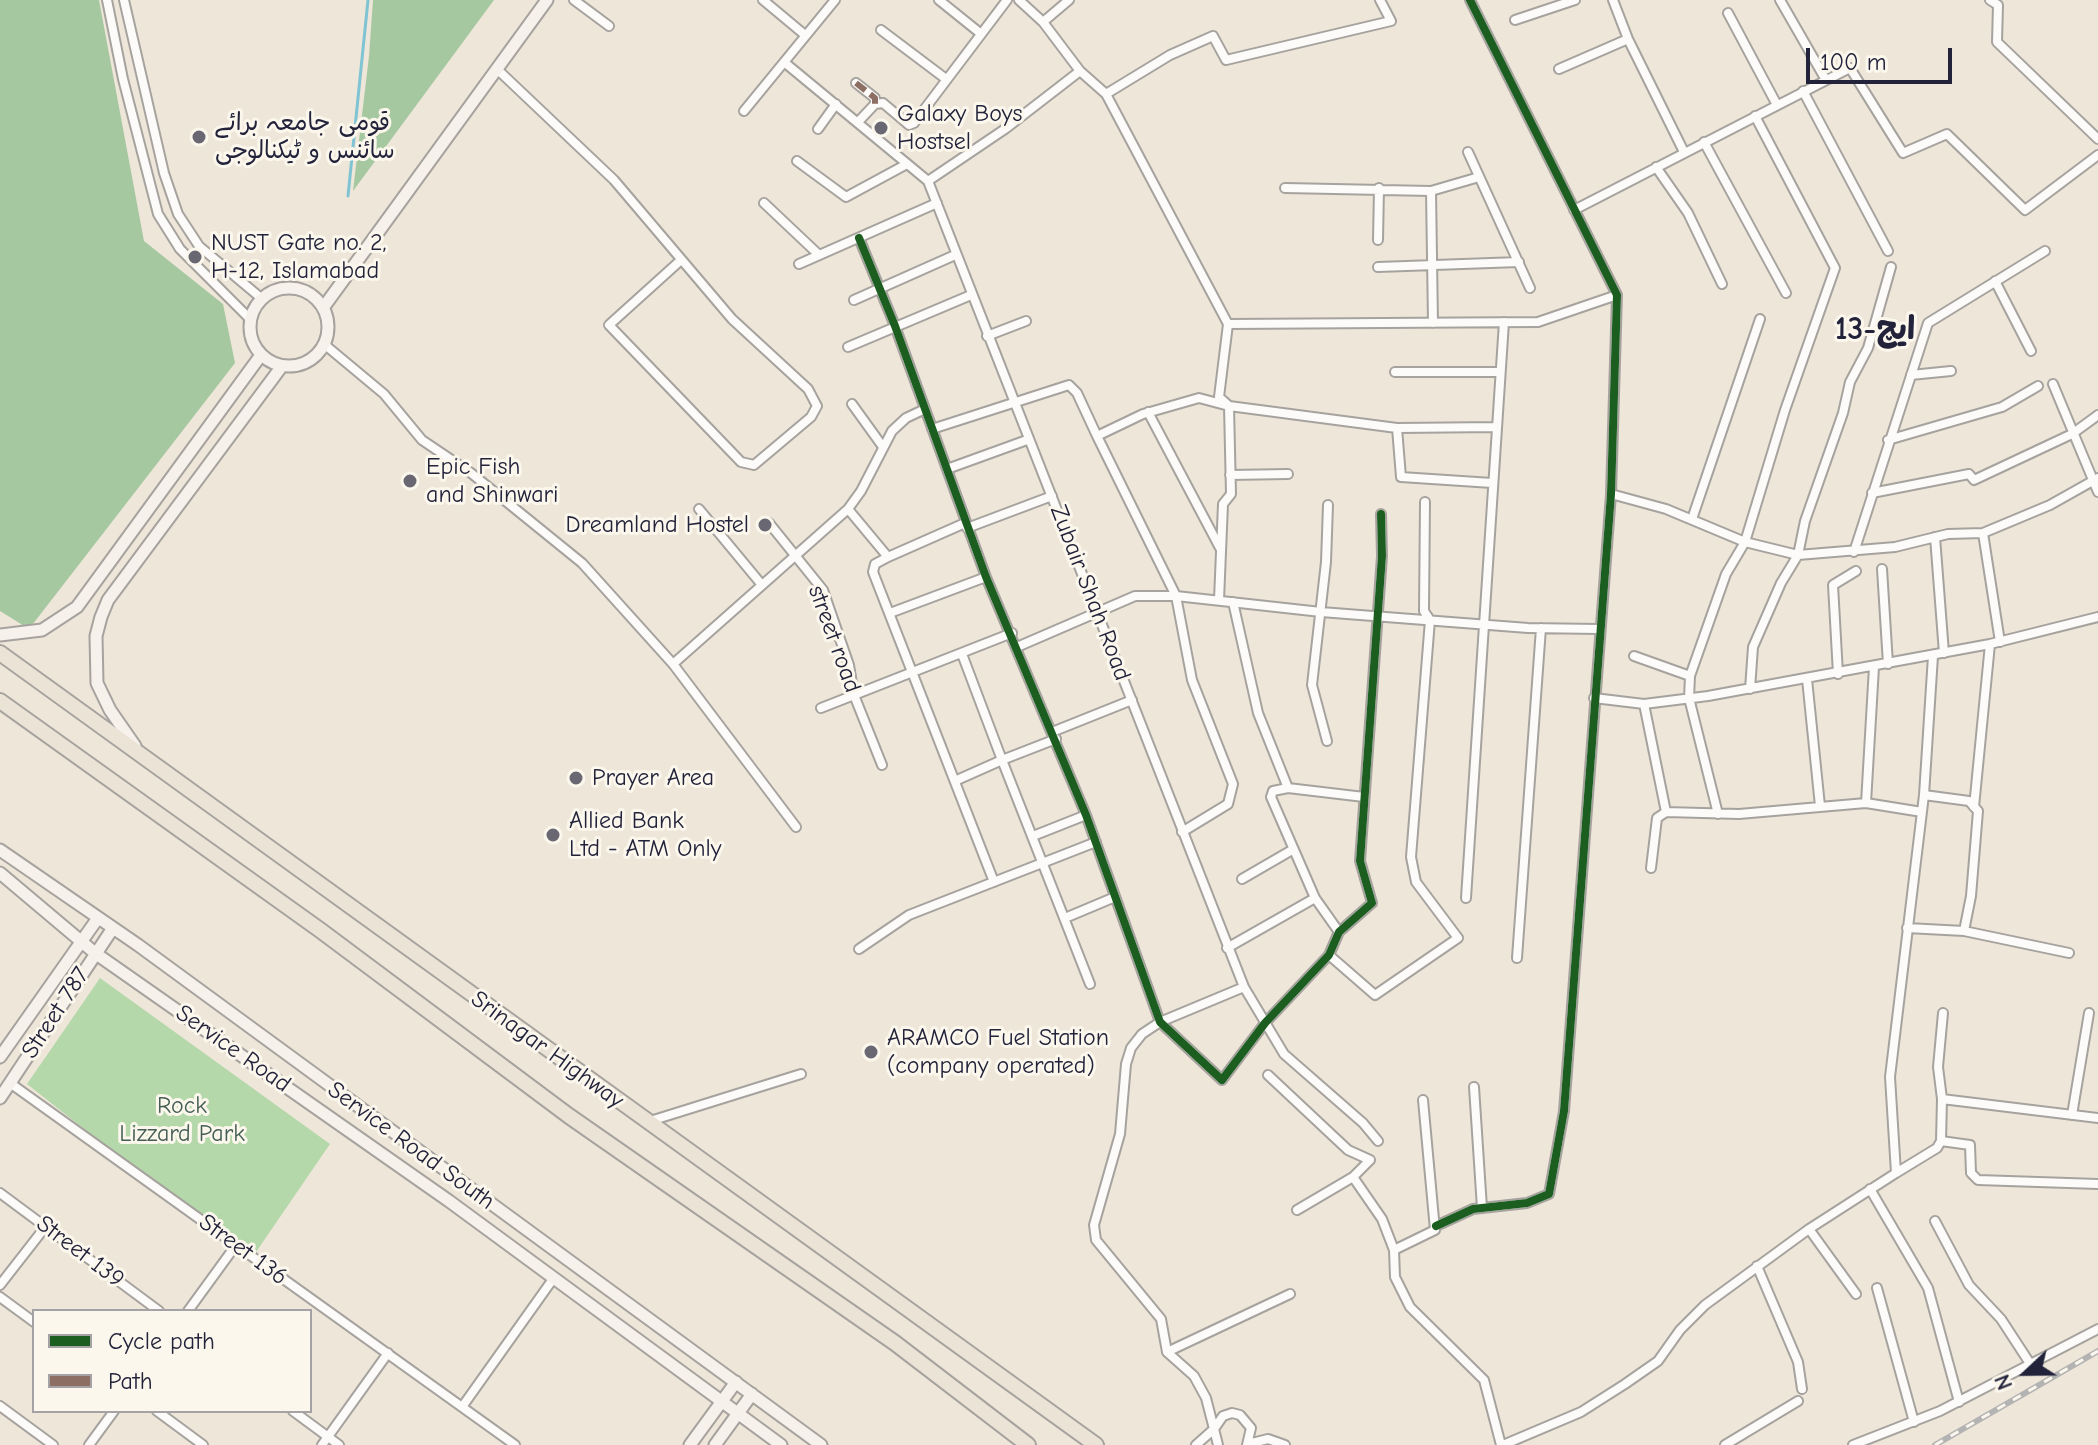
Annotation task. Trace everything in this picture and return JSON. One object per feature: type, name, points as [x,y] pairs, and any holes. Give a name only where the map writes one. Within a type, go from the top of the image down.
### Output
[{"type":"highway","name":"Srinagar Highway","points":[[0,653],[1096,1445]]},
{"type":"highway","name":"Srinagar Highway","points":[[0,701],[320,930],[569,1116],[895,1343],[1028,1445]]},
{"type":"main road","points":[[323,308],[547,0]]},
{"type":"main road","points":[[297,288],[316,298],[323,308],[328,320],[324,344],[307,362],[282,366],[261,355],[249,332],[250,319],[261,298],[277,289],[297,288]]},
{"type":"main road","points":[[0,635],[42,630],[77,607],[99,581],[261,355]]},
{"type":"main road","points":[[142,755],[123,731],[97,683],[96,636],[101,617],[108,600],[282,366]]},
{"type":"main road","name":"Service Road South","points":[[0,850],[113,928],[821,1445]]},
{"type":"main road","name":"Service Road","points":[[0,873],[95,953],[449,1201],[781,1445]]},
{"type":"main road","name":"Street 787","points":[[0,1057],[98,918]]},
{"type":"main road","name":"Street 787","points":[[0,1098],[113,928]]},
{"type":"main road","points":[[690,1445],[736,1382]]},
{"type":"main road","points":[[715,1445],[752,1394]]},
{"type":"street","points":[[107,0],[123,79],[158,214],[189,260],[250,319]]},
{"type":"street","points":[[124,0],[164,173],[178,214],[199,246],[261,298]]},
{"type":"street","points":[[574,0],[609,26]]},
{"type":"street","points":[[763,0],[805,35]]},
{"type":"street","points":[[744,111],[835,0]]},
{"type":"street","points":[[939,0],[980,33]]},
{"type":"street","points":[[858,122],[875,104],[883,103],[909,125],[1007,0]]},
{"type":"street","points":[[1019,0],[1043,22],[1080,71],[1106,94],[1228,324],[1219,397],[1229,406],[1231,494],[1223,504],[1219,600]]},
{"type":"street","points":[[1043,22],[1069,0]]},
{"type":"street","points":[[1106,94],[1170,55],[1213,36],[1226,60],[1391,21],[1380,0]]},
{"type":"street","points":[[1436,1226],[1482,1208],[1527,1203],[1549,1194],[1564,1111],[1611,494],[1617,295],[1470,0]]},
{"type":"street","points":[[1515,20],[1575,0]]},
{"type":"street","points":[[1613,0],[1628,39],[1684,152]]},
{"type":"street","points":[[1780,0],[1826,80]]},
{"type":"street","points":[[1990,0],[1998,5],[1997,42],[2098,139]]},
{"type":"street","points":[[1728,13],[1777,105]]},
{"type":"street","points":[[881,30],[946,79]]},
{"type":"street","points":[[1559,69],[1628,39]]},
{"type":"street","name":"Zubair Shah Road","points":[[784,62],[928,181],[1244,987],[1284,1054],[1363,1123],[1378,1141]]},
{"type":"street","points":[[1574,210],[1850,68],[1903,153],[1947,134],[2025,210],[2098,155]]},
{"type":"street","points":[[498,70],[614,180],[732,319],[808,389],[817,406],[811,417],[754,465],[741,462],[609,325],[681,260]]},
{"type":"street","points":[[928,181],[1005,129],[1080,71]]},
{"type":"street","points":[[856,83],[875,98],[875,104]]},
{"type":"street","points":[[1803,91],[1888,251]]},
{"type":"street","points":[[818,129],[836,104]]},
{"type":"street","points":[[1718,814],[1689,698],[1690,676],[1726,574],[1745,542],[1785,410],[1835,268],[1755,116]]},
{"type":"street","points":[[1704,142],[1786,293]]},
{"type":"street","points":[[1468,152],[1530,288]]},
{"type":"street","points":[[797,161],[846,197],[907,164]]},
{"type":"street","points":[[1656,167],[1688,213],[1722,284]]},
{"type":"street","points":[[1285,188],[1431,191],[1479,177]]},
{"type":"street","points":[[1378,240],[1379,188]]},
{"type":"street","points":[[1431,191],[1433,323]]},
{"type":"street","points":[[764,203],[818,254]]},
{"type":"street","points":[[799,264],[937,203]]},
{"type":"street","points":[[859,238],[881,288],[986,577],[1086,815],[1160,1022],[1222,1080],[1265,1023],[1329,955],[1339,932],[1372,903],[1360,861],[1381,514]]},
{"type":"street","points":[[1854,552],[1928,323],[2045,251]]},
{"type":"street","points":[[854,300],[955,255]]},
{"type":"street","points":[[1378,267],[1519,262]]},
{"type":"street","points":[[1750,689],[1753,647],[1781,583],[1798,555],[1805,521],[1843,413],[1850,382],[1868,348],[1891,267]]},
{"type":"street","points":[[1995,281],[2031,351]]},
{"type":"street","points":[[848,347],[971,295]]},
{"type":"street","points":[[1228,324],[1538,322],[1617,295]]},
{"type":"street","points":[[1692,519],[1760,319]]},
{"type":"street","points":[[987,336],[1026,321]]},
{"type":"street","points":[[1466,898],[1504,322]]},
{"type":"street","points":[[324,344],[384,394],[422,440],[471,473],[582,563],[673,664],[796,827]]},
{"type":"street","points":[[1911,375],[1951,371]]},
{"type":"street","points":[[1395,372],[1500,372]]},
{"type":"street","points":[[2053,384],[2098,492]]},
{"type":"street","points":[[932,429],[1013,400],[1069,385],[1077,393],[1176,596],[1192,680],[1233,784],[1228,804],[1182,832]]},
{"type":"street","points":[[1888,440],[2002,407],[2038,386]]},
{"type":"street","points":[[1097,436],[1148,412],[1199,398],[1229,406],[1397,428],[1497,427]]},
{"type":"street","points":[[852,404],[883,447]]},
{"type":"street","points":[[673,664],[848,509],[892,431],[906,418],[925,409]]},
{"type":"street","points":[[1148,412],[1221,549]]},
{"type":"street","points":[[1872,493],[1969,474],[1974,480],[2072,434],[2098,415]]},
{"type":"street","points":[[1397,428],[1401,477],[1492,483]]},
{"type":"street","points":[[947,469],[1027,440]]},
{"type":"street","points":[[1230,475],[1288,474]]},
{"type":"street","points":[[1611,494],[1692,519],[1745,542],[1798,555],[1854,552],[1895,547],[1935,537],[1983,533],[2050,505],[2095,480]]},
{"type":"street","points":[[994,882],[873,568],[888,557],[1052,496]]},
{"type":"street","points":[[1329,955],[1375,995],[1458,938],[1416,882],[1411,857],[1430,620],[1424,611],[1425,502]]},
{"type":"street","points":[[1327,741],[1312,685],[1321,612],[1328,505]]},
{"type":"street","points":[[699,509],[762,585]]},
{"type":"street","points":[[848,509],[888,557]]},
{"type":"street","name":"street road","points":[[769,523],[823,590],[849,665],[854,695],[882,765]]},
{"type":"street","points":[[1974,807],[1995,643],[1983,533]]},
{"type":"street","points":[[1935,537],[1944,653]]},
{"type":"street","points":[[1882,569],[1888,664]]},
{"type":"street","points":[[1838,674],[1833,585],[1856,571]]},
{"type":"street","points":[[890,613],[986,577]]},
{"type":"street","points":[[1017,647],[1135,596],[1176,596],[1321,612],[1541,628],[1599,629]]},
{"type":"street","points":[[1233,602],[1258,713],[1288,788]]},
{"type":"street","points":[[1594,698],[1644,704],[1750,689],[1933,656],[2098,617]]},
{"type":"street","points":[[1517,958],[1541,628]]},
{"type":"street","points":[[821,708],[1012,633]]},
{"type":"street","points":[[962,654],[1090,984]]},
{"type":"street","points":[[1634,656],[1690,676]]},
{"type":"street","points":[[1896,1173],[1891,1140],[1890,1077],[1924,795],[1933,656]]},
{"type":"street","points":[[1866,803],[1874,667]]},
{"type":"street","points":[[1807,679],[1820,806]]},
{"type":"street","points":[[957,780],[1132,700]]},
{"type":"street","points":[[1644,704],[1666,812]]},
{"type":"street","points":[[1339,932],[1315,898],[1271,797],[1273,791],[1288,788],[1364,797]]},
{"type":"street","points":[[1924,795],[1969,801],[1978,811],[1964,931]]},
{"type":"street","points":[[1651,868],[1657,818],[1666,812],[1718,814],[1866,803],[1922,812]]},
{"type":"street","points":[[1033,836],[1086,815]]},
{"type":"street","points":[[859,949],[909,915],[1096,842]]},
{"type":"street","points":[[1242,879],[1292,850]]},
{"type":"street","points":[[1065,918],[1115,897]]},
{"type":"street","points":[[1227,948],[1315,898]]},
{"type":"street","points":[[1907,928],[1964,931],[2069,953]]},
{"type":"street","points":[[1218,1445],[1206,1398],[1194,1376],[1167,1352],[1161,1319],[1096,1240],[1094,1225],[1120,1134],[1126,1064],[1131,1048],[1142,1034],[1160,1022],[1244,987]]},
{"type":"street","points":[[1353,1177],[1382,1219],[1394,1250],[1395,1277],[1410,1307],[1484,1380],[1502,1445],[1581,1412],[1625,1384],[1658,1361],[1680,1330],[1705,1305],[1809,1229],[1937,1148],[1941,1141],[1942,1099],[1938,1067],[1943,1013]]},
{"type":"street","points":[[2072,1115],[2089,1013]]},
{"type":"street","points":[[646,1122],[801,1074]]},
{"type":"street","points":[[1268,1075],[1348,1150],[1370,1160],[1353,1177],[1297,1210]]},
{"type":"street","name":"Street 136","points":[[10,1083],[515,1445]]},
{"type":"street","points":[[1474,1087],[1482,1208]]},
{"type":"street","points":[[1942,1099],[2098,1118]]},
{"type":"street","points":[[1394,1250],[1433,1232],[1436,1226],[1423,1100]]},
{"type":"street","points":[[1941,1141],[1970,1145],[1971,1173],[1978,1180],[2098,1184]]},
{"type":"street","points":[[1870,1189],[1928,1288],[1959,1402]]},
{"type":"street","name":"Street 139","points":[[0,1193],[156,1309]]},
{"type":"street","points":[[1935,1221],[1969,1285],[2001,1319],[2031,1365]]},
{"type":"street","points":[[0,1285],[46,1226]]},
{"type":"street","points":[[1809,1229],[1856,1294]]},
{"type":"street","points":[[189,1309],[236,1245]]},
{"type":"street","points":[[1757,1266],[1798,1362],[1802,1389]]},
{"type":"street","points":[[462,1407],[553,1279]]},
{"type":"street","points":[[1877,1288],[1914,1422]]},
{"type":"street","points":[[1167,1352],[1290,1294]]},
{"type":"street","points":[[0,1297],[32,1321]]},
{"type":"street","points":[[1853,1445],[1959,1402],[2098,1329]]},
{"type":"street","points":[[325,1441],[388,1353]]},
{"type":"street","points":[[1725,1445],[1798,1401]]},
{"type":"street","points":[[0,1406],[53,1445]]},
{"type":"street","points":[[89,1445],[113,1413]]},
{"type":"street","points":[[160,1413],[203,1445]]},
{"type":"street","points":[[295,1413],[325,1441],[339,1445]]},
{"type":"street","points":[[1196,1445],[1223,1416],[1240,1415],[1251,1428],[1247,1444],[1268,1439],[1285,1445]]},
{"type":"green space","points":[[0,0],[99,0],[144,241],[223,304],[235,363],[29,629],[0,611]]},
{"type":"green space","points":[[373,0],[494,0],[353,191],[369,56]]},
{"type":"green space","name":"Rock Lizzard Park","points":[[100,978],[330,1144],[254,1255],[127,1163],[27,1084]]},
{"type":"waterway","points":[[348,196],[368,0]]},
{"type":"railway","points":[[1935,1445],[2098,1351]]},
{"type":"marked path","points":[[856,83],[875,98],[875,104]]},
{"type":"cycle path","points":[[1436,1226],[1473,1209],[1527,1203],[1549,1194],[1564,1111],[1611,494],[1617,295],[1470,0]]},
{"type":"cycle path","points":[[859,238],[895,326],[986,577],[1086,815],[1160,1022],[1222,1080],[1265,1023],[1329,955],[1339,932],[1372,903],[1360,861],[1382,556],[1381,514]]},
{"type":"place","name":"Galaxy Boys Hostsel","points":[[881,128]]},
{"type":"place","name":"قومی جامعہ برائے سائنس و ٹیکنالوجی","points":[[199,137]]},
{"type":"place","name":"NUST Gate no. 2, H-12, Islamabad","points":[[195,257]]},
{"type":"place","name":"Epic Fish and Shinwari","points":[[410,481]]},
{"type":"place","name":"Dreamland Hostel","points":[[765,525]]},
{"type":"place","name":"Prayer Area","points":[[576,778]]},
{"type":"place","name":"Allied Bank Ltd - ATM Only","points":[[553,835]]},
{"type":"place","name":"ARAMCO Fuel Station (company operated)","points":[[871,1052]]},
{"type":"district","name":"ایچ-13","points":[[1875,330]]}]
